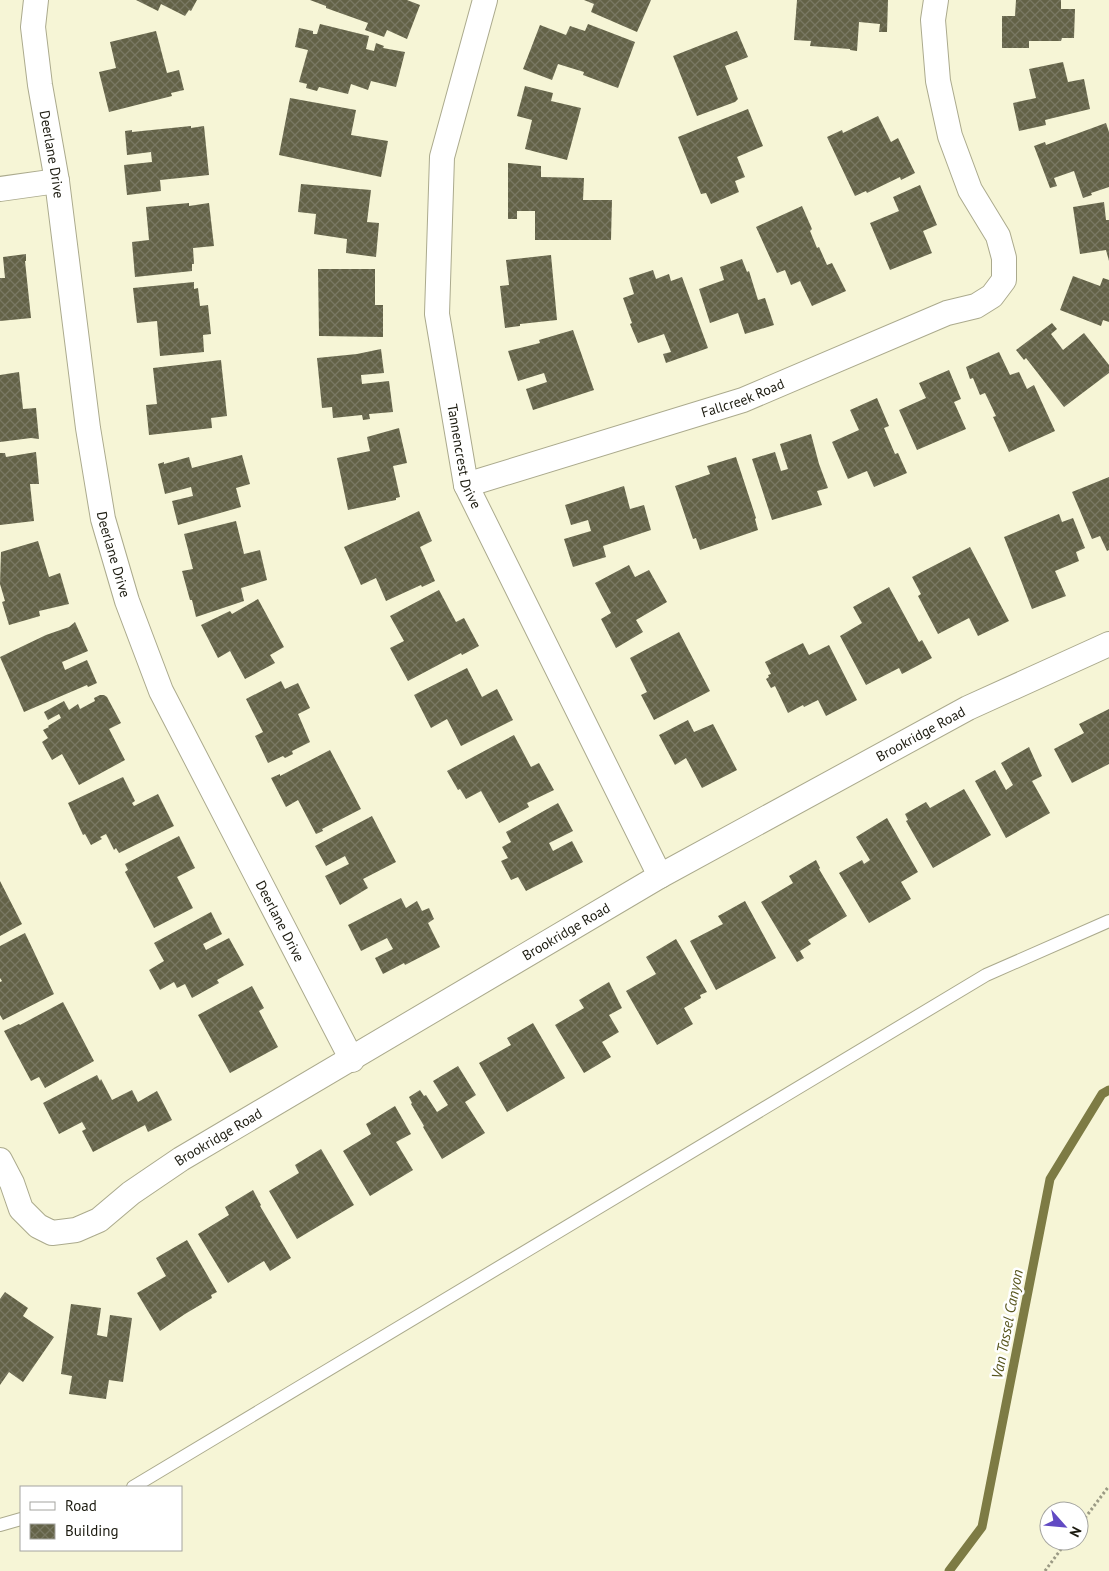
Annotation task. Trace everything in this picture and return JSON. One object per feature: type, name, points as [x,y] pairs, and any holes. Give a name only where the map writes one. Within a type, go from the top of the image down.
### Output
[{"type":"street","name":"Deerlane Drive","points":[[36,0],[33,27],[40,85],[56,181],[88,428],[103,520],[127,601],[161,691],[352,1060]]},
{"type":"street","name":"Tannencrest Drive","points":[[485,0],[442,157],[437,314],[466,485],[660,876]]},
{"type":"street","name":"Fallcreek Road","points":[[466,485],[743,400],[947,313],[976,306],[992,296],[1004,280],[1004,258],[998,236],[970,190],[950,136],[938,82],[933,20],[936,0]]},
{"type":"street","points":[[0,189],[56,181]]},
{"type":"street","name":"Brookridge Road","points":[[0,1160],[12,1183],[21,1209],[38,1226],[52,1233],[76,1230],[99,1220],[131,1193],[181,1159],[352,1060],[660,876],[968,708],[1109,644]]},
{"type":"lane","points":[[135,1486],[986,975],[1109,921]]},
{"type":"lane","points":[[0,1525],[20,1519]]},
{"type":"path","points":[[1089,1513],[1109,1486]]},
{"type":"path","points":[[1045,1571],[1060,1551]]},
{"type":"building","points":[[136,0],[197,0],[191,11],[189,10],[185,16],[161,4],[158,11]]},
{"type":"building","points":[[310,0],[407,0],[420,5],[407,39],[387,30],[384,37],[365,30],[368,23],[326,8],[326,6]]},
{"type":"building","points":[[584,0],[651,0],[637,32],[591,12],[594,4]]},
{"type":"building","points":[[797,0],[888,0],[887,32],[879,32],[880,24],[859,22],[857,51],[810,46],[811,41],[794,40]]},
{"type":"building","points":[[1016,0],[1061,0],[1061,9],[1075,9],[1074,38],[1062,38],[1061,41],[1029,41],[1029,48],[1002,48],[1002,16],[1015,16]]},
{"type":"building","points":[[320,24],[369,36],[366,49],[374,51],[376,43],[384,46],[383,48],[405,52],[396,87],[371,81],[368,90],[351,84],[348,94],[319,87],[317,91],[306,88],[307,84],[299,82],[308,50],[295,47],[299,28],[313,31],[313,34],[317,34]]},
{"type":"building","points":[[588,24],[635,42],[618,88],[583,75],[584,72],[558,64],[552,80],[523,69],[540,25],[566,35],[570,26],[585,31]]},
{"type":"building","points":[[156,31],[167,73],[179,70],[184,90],[171,93],[172,96],[109,112],[99,72],[116,68],[110,42]]},
{"type":"building","points":[[737,31],[748,57],[725,66],[738,99],[735,102],[697,116],[673,56]]},
{"type":"building","points":[[1063,62],[1068,82],[1084,79],[1090,109],[1045,120],[1046,125],[1019,131],[1013,103],[1036,98],[1029,69]]},
{"type":"building","points":[[525,86],[553,93],[551,101],[581,108],[567,160],[525,149],[532,120],[517,116]]},
{"type":"building","points":[[290,98],[356,110],[351,135],[388,141],[381,177],[279,155]]},
{"type":"building","points":[[748,109],[763,146],[737,157],[745,177],[735,181],[739,192],[711,204],[706,193],[701,194],[678,137]]},
{"type":"building","points":[[878,116],[891,142],[898,138],[915,173],[901,180],[900,177],[867,193],[866,191],[855,196],[827,137],[842,130],[843,133]]},
{"type":"building","points":[[1106,123],[1109,132],[1109,187],[1083,198],[1074,171],[1054,178],[1057,186],[1050,188],[1034,146],[1045,142],[1046,145]]},
{"type":"building","points":[[191,126],[191,128],[204,126],[209,175],[160,180],[161,191],[127,195],[124,165],[152,162],[151,152],[127,155],[125,131],[132,130],[132,132]]},
{"type":"building","points":[[508,163],[541,166],[541,177],[584,178],[583,200],[612,200],[611,240],[535,240],[535,211],[517,211],[517,219],[508,219]]},
{"type":"building","points":[[301,184],[371,190],[367,222],[379,223],[376,257],[346,253],[347,239],[314,234],[316,214],[298,212]]},
{"type":"building","points":[[920,185],[937,225],[923,231],[932,253],[890,270],[870,223],[899,211],[893,197]]},
{"type":"building","points":[[1104,202],[1106,220],[1109,220],[1109,261],[1106,250],[1080,254],[1073,207]]},
{"type":"building","points":[[189,203],[189,206],[209,203],[214,246],[193,248],[194,264],[192,264],[192,271],[135,277],[132,242],[149,240],[146,207]]},
{"type":"building","points":[[802,206],[812,229],[810,231],[817,248],[819,247],[827,265],[832,263],[846,291],[812,306],[800,281],[791,285],[785,270],[777,273],[756,227]]},
{"type":"building","points":[[26,254],[25,261],[31,318],[0,321],[0,278],[5,278],[3,257]]},
{"type":"building","points":[[551,255],[557,320],[520,324],[520,326],[505,328],[500,286],[509,285],[506,260]]},
{"type":"building","points":[[742,259],[747,272],[749,271],[758,300],[765,298],[774,325],[745,334],[738,313],[710,323],[699,289],[724,280],[720,267]]},
{"type":"building","points":[[318,269],[375,269],[375,305],[383,305],[383,337],[319,336]]},
{"type":"building","points":[[653,270],[656,279],[669,274],[671,281],[682,277],[708,348],[666,363],[663,354],[671,352],[664,334],[638,343],[630,324],[632,323],[623,298],[634,294],[629,278]]},
{"type":"building","points":[[1073,276],[1100,286],[1103,278],[1109,280],[1109,322],[1103,320],[1101,326],[1060,310]]},
{"type":"building","points":[[194,282],[194,289],[198,288],[200,306],[208,305],[211,334],[203,335],[204,352],[160,356],[157,321],[137,323],[133,288]]},
{"type":"building","points":[[1052,323],[1057,329],[1051,334],[1063,350],[1084,333],[1109,365],[1109,373],[1064,407],[1026,358],[1024,360],[1016,350]]},
{"type":"building","points":[[573,330],[594,390],[533,410],[526,389],[547,382],[544,373],[518,381],[508,351],[540,343],[539,340]]},
{"type":"building","points":[[381,349],[384,373],[361,375],[362,384],[389,381],[393,412],[369,414],[370,419],[363,420],[362,415],[333,418],[332,407],[322,408],[317,358],[357,354]]},
{"type":"building","points":[[999,352],[1010,375],[1019,372],[1027,389],[1034,385],[1055,431],[1009,452],[993,417],[996,416],[985,393],[980,395],[973,378],[970,379],[966,367]]},
{"type":"building","points":[[221,360],[227,416],[211,418],[212,428],[149,435],[146,405],[157,404],[153,368]]},
{"type":"building","points":[[949,370],[961,399],[954,402],[966,429],[917,450],[899,410],[926,398],[919,383]]},
{"type":"building","points":[[19,372],[23,409],[36,408],[39,439],[31,438],[0,442],[0,375]]},
{"type":"building","points":[[877,398],[889,426],[884,428],[895,454],[898,453],[907,473],[874,487],[867,471],[848,479],[832,442],[859,430],[850,410]]},
{"type":"building","points":[[399,428],[407,463],[393,466],[400,497],[396,498],[396,500],[348,510],[337,458],[370,451],[367,437]]},
{"type":"building","points":[[811,434],[828,488],[817,491],[822,505],[772,520],[752,459],[775,452],[781,471],[788,469],[780,444]]},
{"type":"building","points":[[36,452],[39,484],[30,484],[34,521],[0,525],[0,453],[5,453],[6,457]]},
{"type":"building","points":[[242,455],[250,484],[236,488],[241,507],[178,525],[172,501],[193,496],[191,487],[165,494],[158,464],[189,457],[192,468]]},
{"type":"building","points":[[736,457],[756,518],[758,530],[700,550],[696,538],[693,539],[675,486],[710,474],[707,466]]},
{"type":"building","points":[[1109,477],[1109,550],[1107,551],[1100,536],[1092,539],[1072,492]]},
{"type":"building","points":[[624,486],[630,509],[644,505],[651,530],[603,546],[606,557],[573,567],[564,539],[591,531],[588,520],[571,525],[565,505]]},
{"type":"building","points":[[419,511],[432,541],[420,547],[435,581],[422,587],[421,585],[386,601],[376,578],[361,585],[344,547]]},
{"type":"building","points":[[1059,514],[1062,522],[1073,518],[1085,548],[1076,552],[1079,561],[1055,571],[1066,596],[1032,609],[1004,537]]},
{"type":"building","points":[[236,521],[244,554],[260,550],[267,580],[241,588],[244,601],[196,617],[182,571],[193,569],[184,534]]},
{"type":"building","points":[[38,541],[49,577],[60,573],[69,604],[39,611],[40,616],[9,625],[2,602],[5,601],[0,584],[1,552]]},
{"type":"building","points":[[970,547],[1009,621],[978,636],[969,618],[938,634],[918,596],[921,594],[912,577]]},
{"type":"building","points":[[629,565],[635,577],[649,570],[667,602],[636,620],[643,632],[616,648],[601,619],[611,613],[595,583]]},
{"type":"building","points":[[889,587],[919,642],[922,640],[932,658],[902,674],[899,668],[866,685],[840,636],[862,623],[853,607]]},
{"type":"building","points":[[439,590],[456,622],[464,618],[479,646],[462,655],[461,653],[408,681],[390,648],[404,641],[390,616]]},
{"type":"building","points":[[258,599],[284,647],[270,655],[275,663],[245,679],[230,651],[218,658],[201,625],[230,611],[232,614]]},
{"type":"building","points":[[75,622],[88,651],[62,662],[65,670],[87,660],[97,683],[88,687],[87,685],[24,712],[0,657],[46,635],[69,627]]},
{"type":"building","points":[[679,632],[710,691],[654,720],[641,695],[647,692],[630,658]]},
{"type":"building","points":[[803,643],[809,655],[829,645],[857,700],[826,716],[818,700],[788,713],[775,686],[771,688],[766,679],[771,674],[765,662]]},
{"type":"building","points":[[467,668],[482,697],[497,689],[513,720],[461,746],[447,719],[431,728],[414,695]]},
{"type":"building","points":[[281,681],[285,689],[298,683],[310,708],[298,714],[310,742],[292,751],[293,754],[285,758],[283,756],[268,763],[255,736],[263,732],[246,699]]},
{"type":"building","points":[[100,695],[107,697],[121,723],[109,729],[125,760],[79,785],[62,754],[52,760],[42,742],[48,738],[43,730],[61,718],[59,714],[48,720],[44,712],[64,701],[69,710],[78,704],[80,709],[95,701],[94,698]]},
{"type":"building","points":[[1109,709],[1109,764],[1072,783],[1054,749],[1084,733],[1079,724]]},
{"type":"building","points":[[688,720],[694,732],[713,724],[737,770],[702,788],[686,758],[675,765],[659,735]]},
{"type":"building","points":[[514,735],[531,767],[539,763],[554,790],[527,803],[529,807],[499,823],[481,791],[466,799],[460,789],[458,790],[447,771]]},
{"type":"building","points":[[1029,747],[1042,776],[1032,781],[1050,813],[1006,838],[975,781],[995,770],[1006,790],[1013,785],[1001,763]]},
{"type":"building","points":[[330,750],[361,809],[316,834],[298,800],[286,807],[271,778],[280,774],[280,776]]},
{"type":"building","points":[[123,777],[135,801],[132,803],[134,806],[158,794],[174,826],[119,853],[116,848],[114,850],[106,834],[100,837],[102,839],[91,845],[85,834],[83,835],[68,803]]},
{"type":"building","points":[[964,789],[991,835],[933,868],[906,821],[908,820],[905,814],[926,802],[930,808]]},
{"type":"building","points":[[558,803],[573,831],[549,843],[553,851],[572,841],[583,862],[526,891],[518,877],[511,880],[501,861],[508,858],[502,847],[511,842],[506,832]]},
{"type":"building","points":[[372,816],[396,862],[363,879],[368,888],[340,905],[325,876],[349,864],[345,856],[326,866],[315,846]]},
{"type":"building","points":[[887,818],[918,872],[901,882],[911,899],[869,923],[839,873],[862,860],[864,864],[870,860],[856,837]]},
{"type":"building","points":[[179,836],[195,868],[177,877],[193,908],[154,928],[125,872],[128,870],[125,864]]},
{"type":"building","points":[[816,860],[819,869],[847,916],[808,940],[811,944],[800,951],[804,958],[797,962],[761,902],[793,883],[789,876]]},
{"type":"building","points":[[0,881],[22,924],[0,936]]},
{"type":"building","points":[[401,898],[406,908],[417,901],[422,911],[429,908],[434,919],[428,923],[440,947],[383,974],[375,958],[393,949],[387,938],[361,951],[348,925]]},
{"type":"building","points":[[745,901],[776,958],[716,990],[690,941],[723,924],[718,916]]},
{"type":"building","points":[[211,912],[222,934],[203,944],[206,950],[229,938],[244,965],[217,980],[219,983],[192,998],[185,984],[177,988],[174,982],[160,990],[149,970],[164,961],[154,943]]},
{"type":"building","points":[[25,933],[54,994],[3,1020],[0,1015],[0,982],[2,981],[0,978],[0,946]]},
{"type":"building","points":[[676,939],[707,992],[700,995],[701,998],[684,1008],[693,1024],[657,1045],[626,991],[656,974],[646,957]]},
{"type":"building","points":[[609,982],[622,1008],[609,1015],[619,1032],[602,1042],[611,1057],[584,1073],[555,1025],[584,1008],[579,1000]]},
{"type":"building","points":[[252,986],[264,1008],[259,1011],[278,1047],[230,1073],[198,1015]]},
{"type":"building","points":[[63,1002],[94,1061],[45,1088],[39,1077],[31,1081],[4,1031],[20,1025]]},
{"type":"building","points":[[533,1023],[565,1078],[507,1112],[479,1063],[511,1045],[507,1038]]},
{"type":"building","points":[[458,1066],[476,1095],[465,1102],[485,1133],[442,1159],[423,1127],[409,1097],[420,1090],[424,1096],[426,1095],[437,1112],[448,1105],[433,1081]]},
{"type":"building","points":[[97,1075],[112,1100],[132,1090],[138,1102],[157,1091],[172,1120],[148,1132],[145,1125],[93,1152],[82,1131],[86,1129],[82,1122],[59,1134],[43,1103]]},
{"type":"building","points":[[395,1106],[411,1134],[396,1142],[413,1170],[370,1196],[343,1151],[371,1134],[366,1124]]},
{"type":"building","points":[[321,1149],[354,1205],[297,1239],[269,1191],[299,1173],[295,1165]]},
{"type":"building","points":[[253,1190],[260,1206],[291,1258],[270,1271],[264,1261],[228,1283],[198,1234],[229,1215],[225,1207]]},
{"type":"building","points":[[187,1240],[217,1292],[211,1295],[212,1298],[160,1331],[137,1293],[166,1276],[156,1258]]},
{"type":"building","points":[[5,1292],[28,1308],[23,1316],[54,1337],[23,1382],[9,1372],[0,1385],[0,1299]]},
{"type":"building","points":[[71,1304],[101,1308],[97,1335],[107,1337],[110,1315],[132,1318],[123,1382],[109,1380],[106,1399],[69,1394],[72,1376],[61,1374]]},
{"type":"waterway","name":"Van Tassel Canyon","points":[[949,1571],[982,1527],[1050,1179],[1102,1094],[1109,1090]]}]
